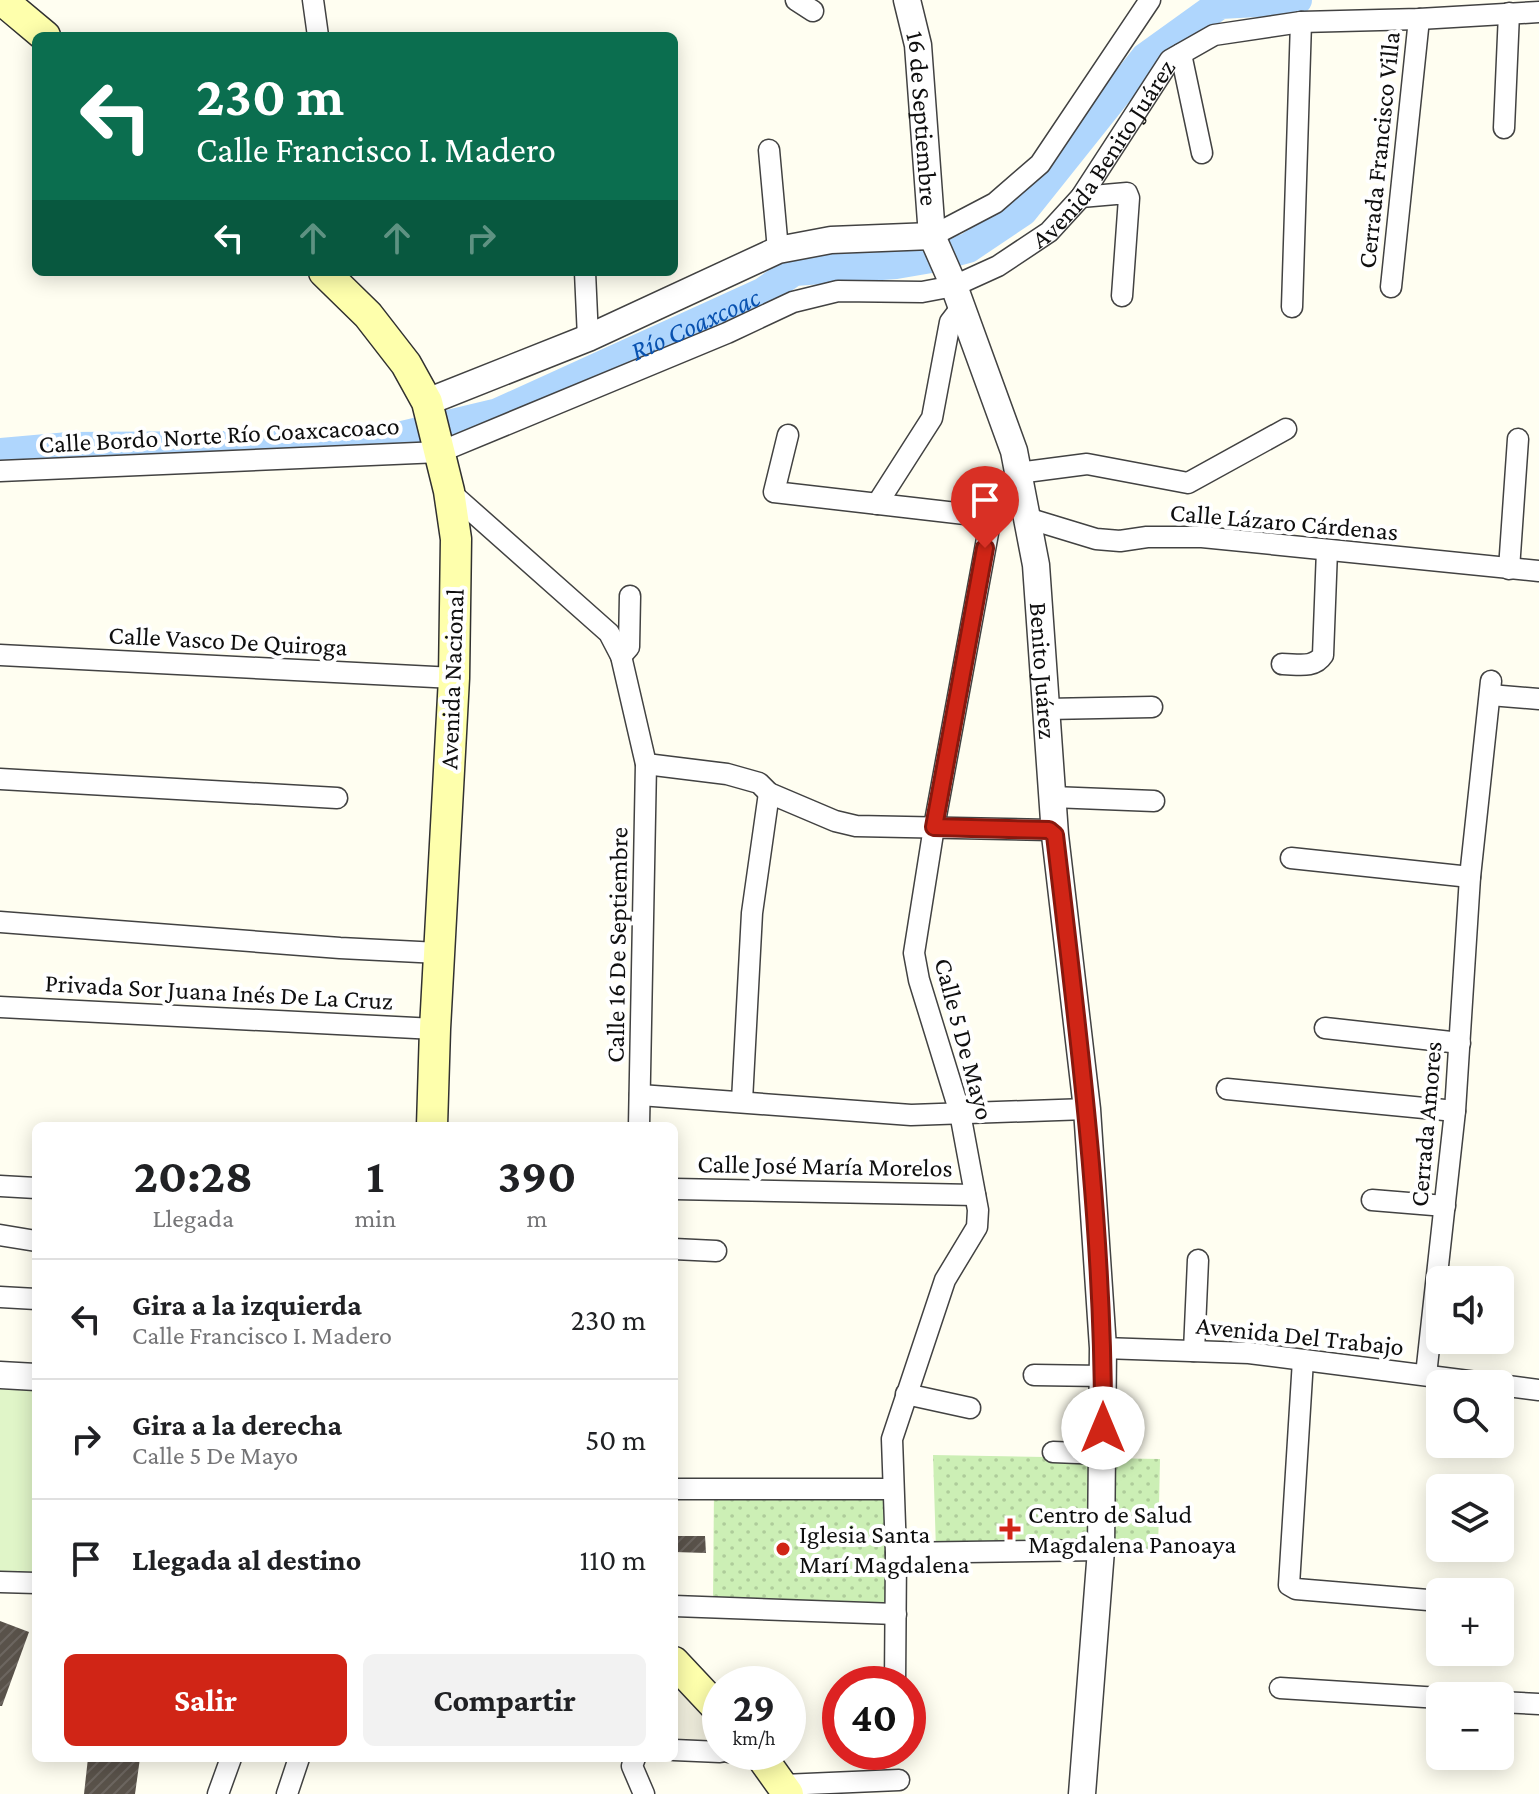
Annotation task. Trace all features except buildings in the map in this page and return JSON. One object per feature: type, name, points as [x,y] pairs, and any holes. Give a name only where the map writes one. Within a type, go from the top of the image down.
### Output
[{"type":"main road","points":[[2,0],[40,32]]},
{"type":"main road","name":"Avenida Nacional","points":[[330,276],[368,315],[406,364],[433,426],[449,491],[456,539],[454,678],[432,1122]]},
{"type":"main road","points":[[678,1666],[702,1692]]},
{"type":"main road","points":[[771,1770],[786,1790]]},
{"type":"street","points":[[313,0],[317,32]]},
{"type":"street","name":"16 de Septiembre","points":[[907,0],[918,45],[946,270]]},
{"type":"street","points":[[433,426],[727,333],[793,302],[838,291],[922,292],[946,270],[995,203],[1040,164],[1150,0]]},
{"type":"street","name":"Avenida Benito Juárez","points":[[433,426],[588,338],[778,250],[831,240],[946,270],[998,266],[1049,232],[1081,197],[1170,60],[1214,35],[1301,22],[1539,12]]},
{"type":"street","points":[[1504,128],[1509,13]]},
{"type":"street","name":"Cerrada Francisco Villa","points":[[1391,287],[1419,19]]},
{"type":"street","points":[[1292,307],[1301,22]]},
{"type":"street","points":[[1181,54],[1202,153]]},
{"type":"street","points":[[769,150],[778,250]]},
{"type":"street","points":[[1081,197],[1127,193],[1122,296]]},
{"type":"street","points":[[877,504],[932,418],[950,322],[946,270]]},
{"type":"street","name":"Benito Juárez","points":[[946,270],[1014,451],[1023,497],[1036,565],[1055,835]]},
{"type":"street","points":[[585,276],[588,338]]},
{"type":"street","name":"Calle Bordo Norte Río Coaxcacoaco","points":[[0,471],[433,426]]},
{"type":"street","points":[[788,435],[774,492],[991,517],[1003,506],[1087,464],[1188,483],[1286,429]]},
{"type":"street","points":[[1509,569],[1518,439]]},
{"type":"street","points":[[449,491],[609,633],[621,656],[629,647],[630,596]]},
{"type":"street","name":"Calle Lázaro Cárdenas","points":[[1023,497],[1096,539],[1202,537],[1539,571]]},
{"type":"street","name":"Calle 5 De Mayo","points":[[895,1666],[892,1439],[945,1280],[977,1227],[978,1210],[960,1113],[919,980],[914,953],[991,517]]},
{"type":"street","points":[[1282,664],[1310,665],[1319,662],[1323,655],[1327,550]]},
{"type":"street","name":"Calle Vasco De Quiroga","points":[[0,655],[454,678]]},
{"type":"street","name":"Calle 16 De Septiembre","points":[[621,656],[646,764],[639,1122]]},
{"type":"street","name":"Cerrada Amores","points":[[1427,1370],[1455,1111],[1470,877],[1490,688],[1539,699]]},
{"type":"street","points":[[1046,709],[1152,707]]},
{"type":"street","points":[[646,764],[727,774],[759,783],[769,793],[845,824],[1049,830],[1055,835],[1087,1109],[1103,1348],[1101,1550],[1082,1794]]},
{"type":"street","points":[[0,779],[337,798]]},
{"type":"street","points":[[742,1101],[752,913],[769,793]]},
{"type":"street","points":[[1052,797],[1154,801]]},
{"type":"street","points":[[1291,858],[1470,877]]},
{"type":"street","points":[[0,922],[439,953]]},
{"type":"street","name":"Privada Sor Juana Inés De La Cruz","points":[[0,1007],[435,1029]]},
{"type":"street","points":[[1325,1028],[1460,1043]]},
{"type":"street","points":[[1227,1089],[1455,1111]]},
{"type":"street","points":[[640,1095],[911,1115],[1087,1109]]},
{"type":"street","points":[[0,1186],[32,1188]]},
{"type":"street","name":"Calle José María Morelos","points":[[678,1189],[975,1195]]},
{"type":"street","points":[[1372,1200],[1445,1206]]},
{"type":"street","points":[[0,1235],[32,1240]]},
{"type":"street","points":[[678,1249],[716,1251]]},
{"type":"street","points":[[1194,1351],[1198,1260]]},
{"type":"street","points":[[0,1297],[32,1299]]},
{"type":"street","name":"Avenida Del Trabajo","points":[[1103,1348],[1249,1353],[1426,1375]]},
{"type":"street","points":[[1303,1360],[1289,1585],[1296,1589],[1426,1600]]},
{"type":"street","points":[[0,1375],[32,1377]]},
{"type":"street","points":[[1034,1375],[1103,1376]]},
{"type":"street","points":[[1514,1387],[1539,1390]]},
{"type":"street","points":[[906,1394],[970,1408]]},
{"type":"street","points":[[1053,1452],[1103,1454]]},
{"type":"street","points":[[678,1489],[893,1489]]},
{"type":"street","points":[[896,1553],[1101,1550]]},
{"type":"street","points":[[0,1582],[32,1583]]},
{"type":"street","points":[[678,1606],[896,1614]]},
{"type":"street","points":[[1280,1688],[1426,1697]]},
{"type":"street","points":[[1514,1703],[1539,1704]]},
{"type":"street","points":[[678,1750],[702,1751]]},
{"type":"street","points":[[218,1794],[230,1762]]},
{"type":"street","points":[[287,1794],[298,1762]]},
{"type":"street","points":[[634,1762],[632,1766],[644,1794]]},
{"type":"street","points":[[786,1790],[899,1780]]},
{"type":"green space","points":[[0,1388],[32,1390],[32,1581],[0,1580]]},
{"type":"green space","points":[[933,1455],[1160,1459],[1158,1552],[936,1551]]},
{"type":"green space","name":"Iglesia Santa Marí Magdalena","points":[[714,1489],[892,1493],[892,1608],[713,1602]]},
{"type":"shaded area","points":[[678,1680],[702,1705],[702,1746],[678,1746]]},
{"type":"waterway","name":"Río Coaxcoac","points":[[0,453],[69,447],[364,445],[498,413],[762,293],[794,271],[896,264],[968,248],[1023,211],[1145,58],[1220,4],[1297,0]]},
{"type":"place","name":"Centro de Salud Magdalena Panoaya","points":[[1010,1529]]},
{"type":"place","name":"Iglesia Santa Marí Magdalena","points":[[783,1549]]},
{"type":"route","points":[[985,548],[934,827],[1049,830],[1055,835],[1087,1109],[1103,1348],[1103,1428]]}]
